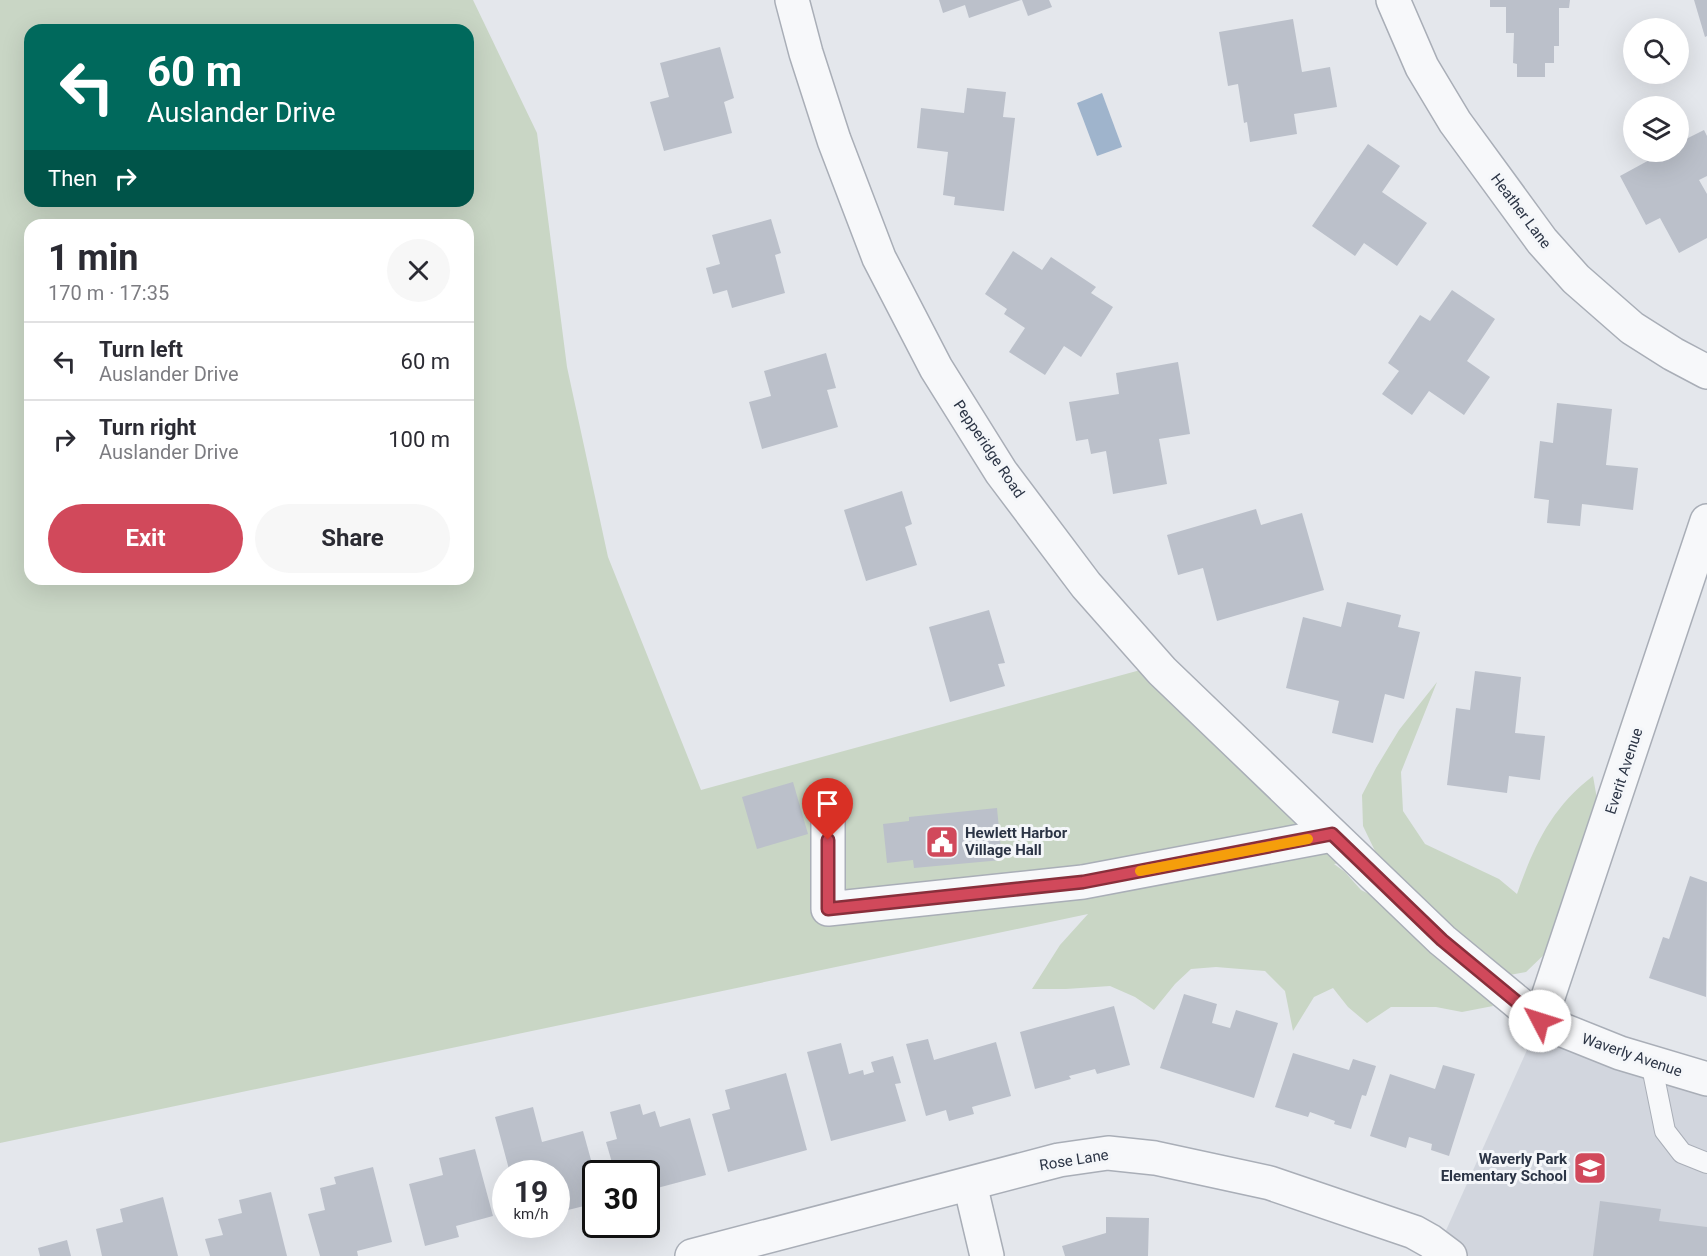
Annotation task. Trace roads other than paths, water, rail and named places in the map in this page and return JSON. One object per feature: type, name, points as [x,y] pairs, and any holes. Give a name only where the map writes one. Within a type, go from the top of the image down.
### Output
[{"type":"street","name":"Pepperidge Road","points":[[792,0],[806,53],[834,140],[879,258],[936,368],[1001,472],[1086,585],[1162,671],[1323,826]]},
{"type":"street","name":"Heather Lane","points":[[1393,0],[1422,67],[1455,122],[1542,241],[1576,279],[1632,328],[1707,372]]},
{"type":"street","name":"Everit Avenue","points":[[1540,1021],[1707,521]]},
{"type":"street","points":[[828,808],[828,909],[1083,882],[1323,826]]},
{"type":"street","name":"Waverly Avenue","points":[[1323,826],[1442,940],[1540,1021],[1620,1053],[1707,1079]]},
{"type":"street","name":"Rose Lane","points":[[692,1256],[1059,1160],[1108,1153],[1155,1158],[1270,1183],[1397,1225],[1430,1241],[1450,1256]]},
{"type":"street","points":[[970,1184],[987,1256]]},
{"type":"lane","points":[[1651,1062],[1665,1131],[1682,1153],[1707,1164]]},
{"type":"water","points":[[1102,93],[1122,147],[1097,156],[1077,103]]},
{"type":"place","name":"Hewlett Harbor Village Hall","points":[[942,842]]},
{"type":"place","name":"Waverly Park Elementary School","points":[[1590,1168]]}]
